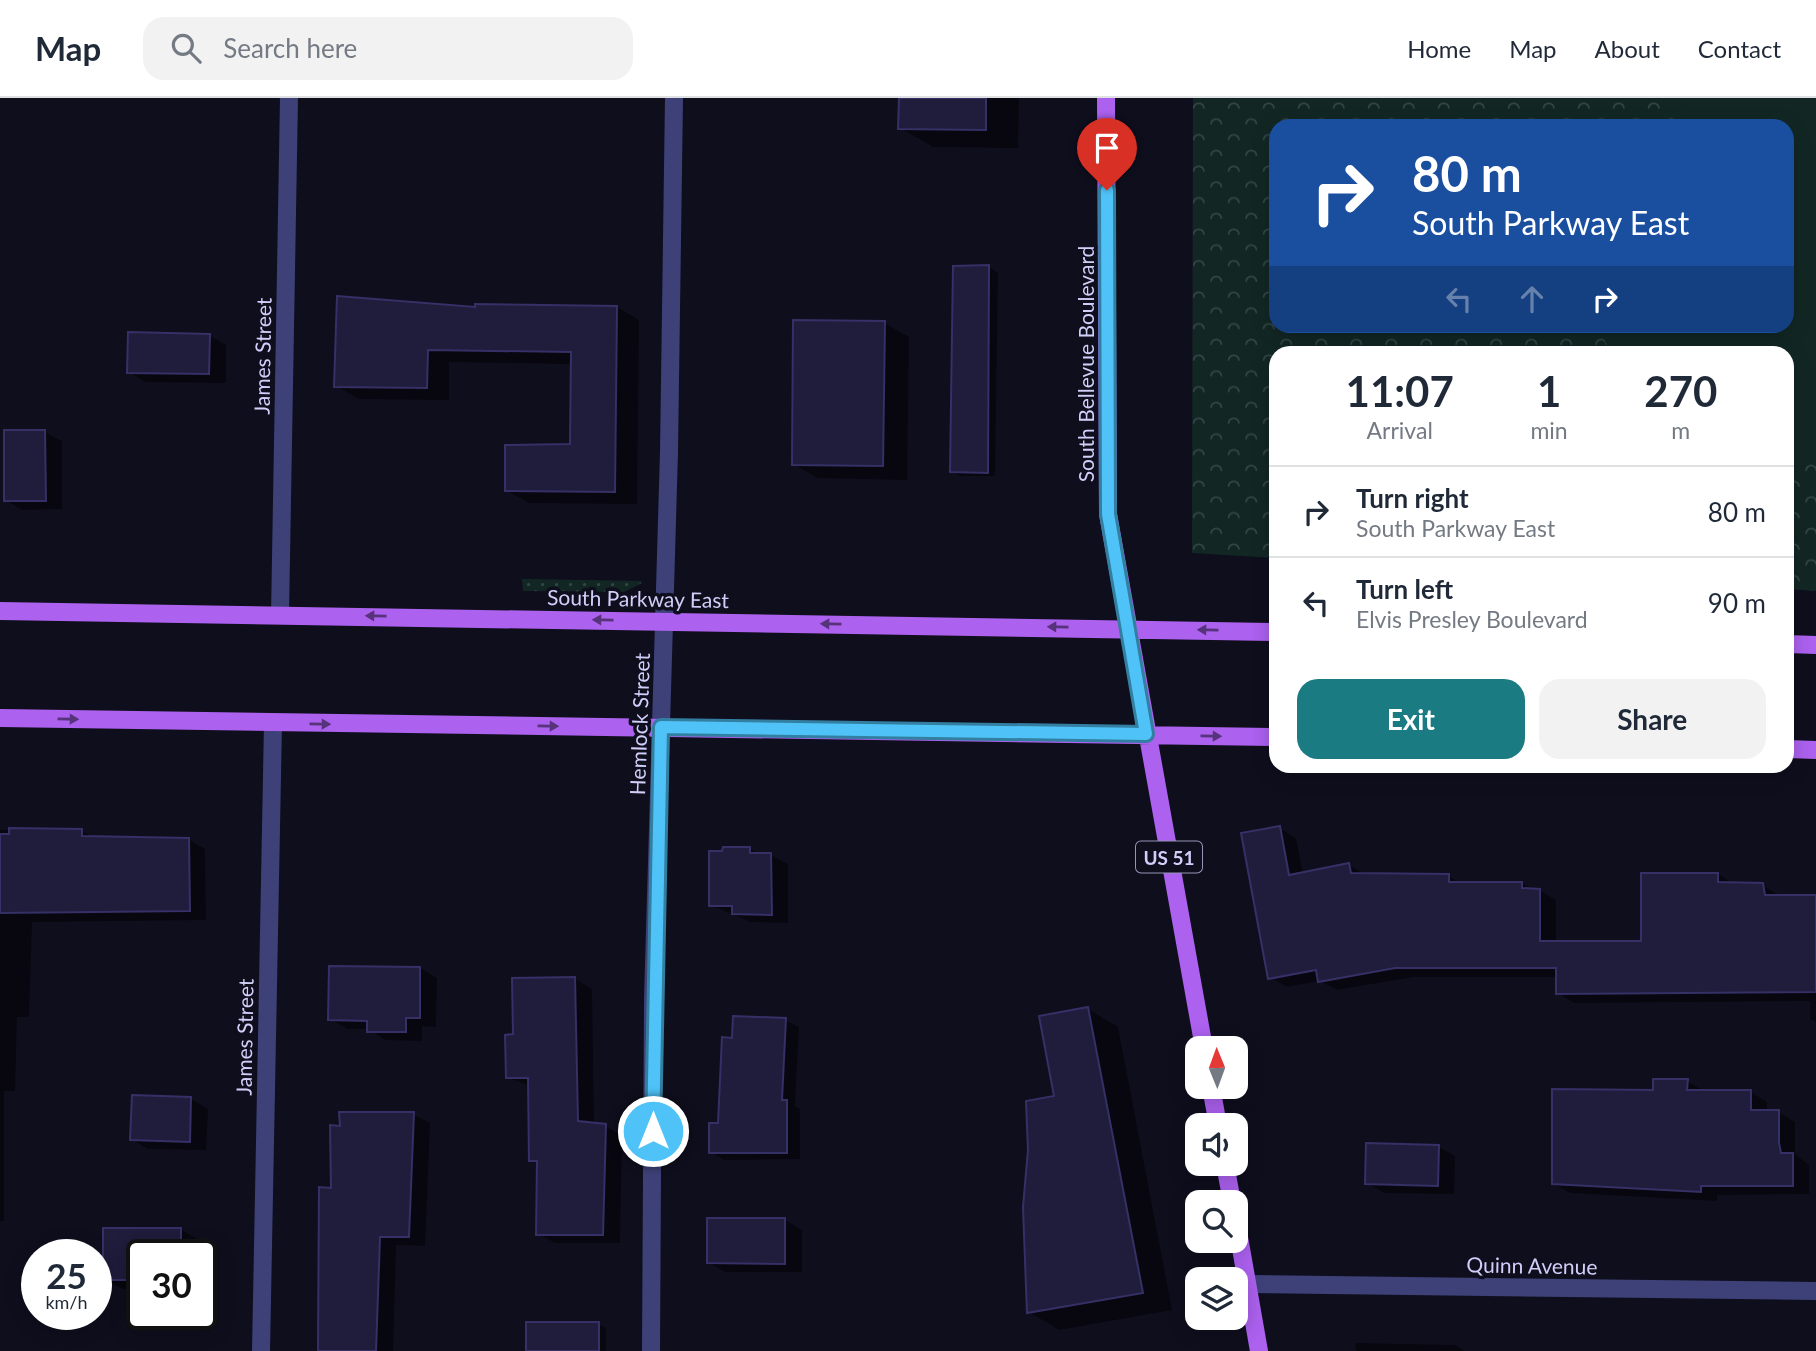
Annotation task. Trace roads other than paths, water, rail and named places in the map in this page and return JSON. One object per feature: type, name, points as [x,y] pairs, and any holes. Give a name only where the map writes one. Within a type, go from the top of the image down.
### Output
[{"type":"main road","name":"South Bellevue Boulevard","points":[[1106,98],[1108,514],[1126,628]]},
{"type":"main road","name":"South Parkway East","points":[[0,611],[1269,632]]},
{"type":"main road","name":"US 51","points":[[1126,628],[1202,1036]]},
{"type":"main road","points":[[1794,644],[1816,645]]},
{"type":"main road","points":[[0,718],[1269,737]]},
{"type":"main road","points":[[1794,749],[1816,750]]},
{"type":"main road","points":[[1248,1290],[1259,1351]]},
{"type":"street","name":"James Street","points":[[280,615],[289,98]]},
{"type":"street","name":"Hemlock Street","points":[[651,1351],[653,999],[665,621],[674,98]]},
{"type":"street","name":"James Street","points":[[261,1351],[273,723]]},
{"type":"street","name":"Quinn Avenue","points":[[1248,1284],[1816,1292]]}]
